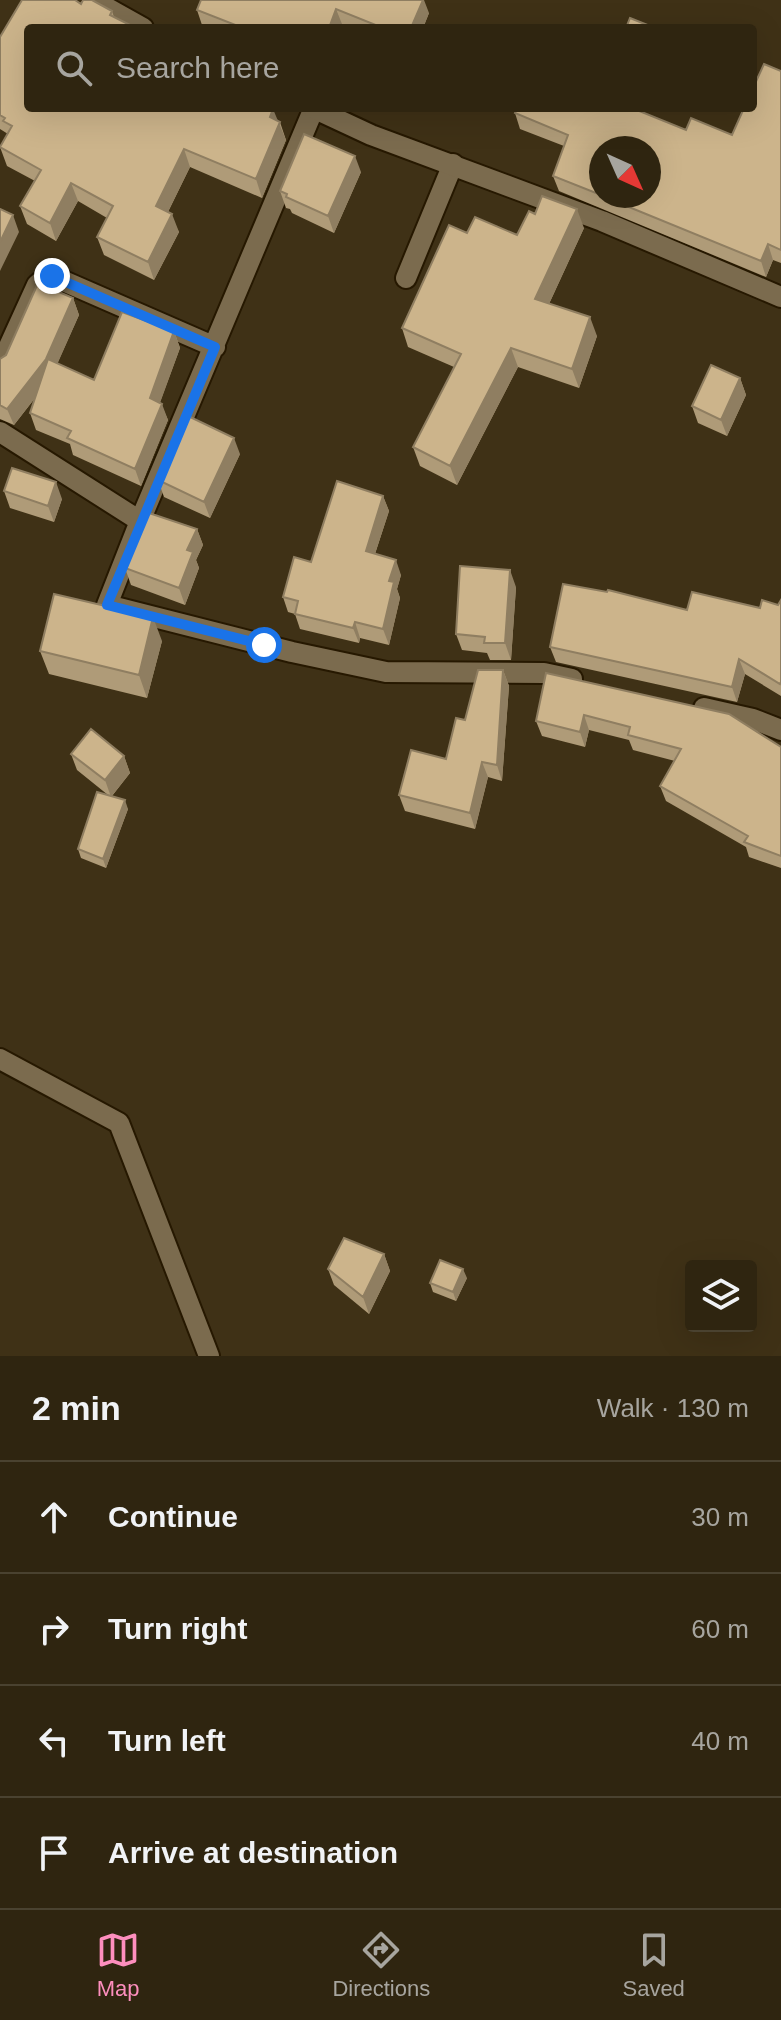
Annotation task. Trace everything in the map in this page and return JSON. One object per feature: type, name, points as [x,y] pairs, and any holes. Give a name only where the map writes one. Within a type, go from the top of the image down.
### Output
[{"type":"street","points":[[93,0],[136,24]]},
{"type":"street","points":[[312,112],[107,605],[292,652],[386,672],[544,673],[589,683]]},
{"type":"street","points":[[322,112],[371,135],[602,221],[781,297]]},
{"type":"street","points":[[406,278],[453,164]]},
{"type":"street","points":[[0,366],[37,285],[52,276],[215,347]]},
{"type":"street","points":[[0,432],[140,521]]},
{"type":"street","points":[[678,703],[753,719],[781,730]]},
{"type":"street","points":[[0,1059],[119,1123],[209,1356]]},
{"type":"building","points":[[22,0],[75,0],[81,4],[83,0],[92,0],[112,11],[110,15],[128,24],[24,24],[24,112],[272,112],[270,117],[280,122],[256,179],[184,149],[156,206],[172,214],[148,262],[97,237],[113,206],[71,183],[50,223],[20,206],[41,170],[0,147],[12,126],[0,115],[0,37]]},
{"type":"building","points":[[201,0],[423,0],[413,24],[373,24],[336,9],[330,24],[233,24],[197,10]]},
{"type":"building","points":[[630,18],[645,24],[628,24]]},
{"type":"building","points":[[764,64],[781,71],[781,250],[768,244],[761,261],[631,208],[661,208],[661,136],[589,136],[589,190],[553,176],[568,135],[515,113],[642,112],[686,130],[691,118],[732,135],[742,112],[757,112],[757,79]]},
{"type":"building","points":[[304,134],[355,156],[328,216],[286,197],[287,194],[280,191]]},
{"type":"building","points":[[542,196],[577,209],[535,299],[590,317],[572,369],[511,348],[450,466],[413,447],[461,354],[402,328],[449,225],[467,233],[475,217],[517,235],[529,211],[535,214]]},
{"type":"building","points":[[0,209],[13,215],[0,242]]},
{"type":"building","points":[[38,283],[73,298],[46,359],[7,409],[0,405],[0,359],[6,355]]},
{"type":"building","points":[[122,312],[174,331],[150,398],[162,404],[135,469],[67,438],[71,431],[30,413],[48,359],[94,380]]},
{"type":"building","points":[[711,365],[740,378],[721,420],[692,406]]},
{"type":"building","points":[[186,415],[234,438],[204,502],[158,480]]},
{"type":"building","points":[[12,468],[56,482],[48,506],[4,491]]},
{"type":"building","points":[[337,481],[383,496],[366,551],[396,560],[389,581],[394,582],[383,629],[355,622],[353,628],[295,614],[298,601],[283,597],[294,557],[311,562]]},
{"type":"building","points":[[146,512],[197,529],[187,550],[193,552],[179,588],[125,568]]},
{"type":"building","points":[[460,566],[510,570],[505,643],[484,643],[485,637],[456,634]]},
{"type":"building","points":[[563,584],[608,590],[687,610],[692,592],[760,608],[762,600],[778,605],[781,600],[781,682],[739,659],[732,687],[550,647]]},
{"type":"building","points":[[54,594],[153,617],[139,675],[40,651]]},
{"type":"building","points":[[478,670],[503,670],[497,765],[482,762],[470,813],[399,795],[411,750],[446,759],[456,718],[465,720]]},
{"type":"building","points":[[546,673],[729,714],[781,747],[781,856],[744,842],[748,836],[660,786],[681,749],[628,735],[630,727],[584,715],[580,732],[536,721]]},
{"type":"building","points":[[91,729],[124,756],[105,780],[71,754]]},
{"type":"building","points":[[97,792],[125,800],[103,859],[78,849]]},
{"type":"building","points":[[344,1238],[384,1254],[363,1297],[328,1269]]},
{"type":"building","points":[[440,1260],[463,1269],[453,1292],[430,1283]]},
{"type":"route","points":[[52,276],[215,347],[107,605],[264,645]]}]
